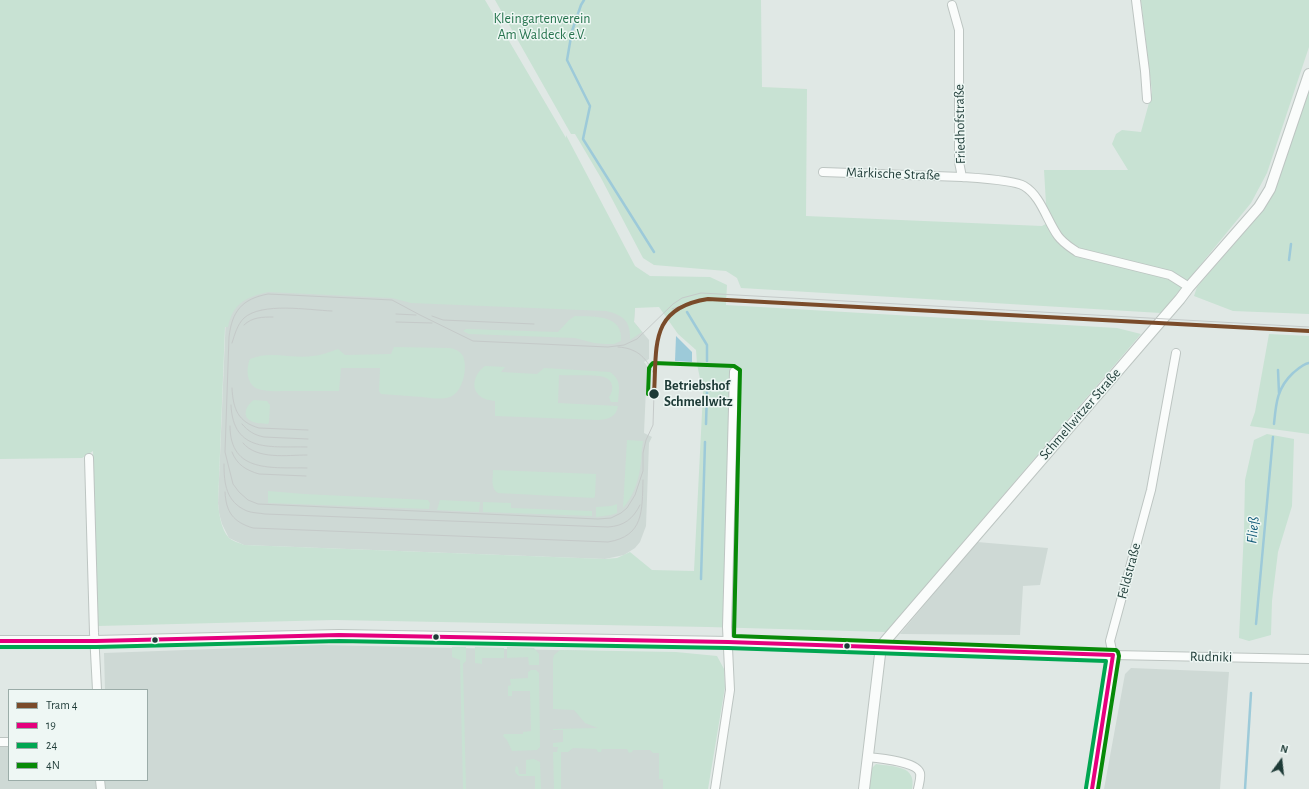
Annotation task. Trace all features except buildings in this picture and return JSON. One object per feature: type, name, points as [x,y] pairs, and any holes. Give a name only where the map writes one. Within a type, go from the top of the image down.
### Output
[{"type":"street","points":[[1136,0],[1147,99]]},
{"type":"street","name":"Friedhofstraße","points":[[952,2],[960,30],[959,162],[962,177],[1014,182],[1023,185],[1033,193],[1058,237],[1077,252],[1170,275],[1189,287]]},
{"type":"street","name":"Schmellwitzer Straße","points":[[882,646],[1259,207],[1270,189],[1309,74]]},
{"type":"street","name":"Märkische Straße","points":[[823,172],[962,177]]},
{"type":"street","name":"Feldstraße","points":[[1092,789],[1113,655],[1110,641],[1151,490],[1176,353]]},
{"type":"street","points":[[715,789],[730,690],[727,627],[734,372]]},
{"type":"street","points":[[89,458],[97,689]]},
{"type":"street","points":[[0,641],[96,641],[339,636],[728,642],[1113,655]]},
{"type":"street","points":[[864,789],[882,646]]},
{"type":"street","name":"Rudniki","points":[[1113,655],[1309,659]]},
{"type":"street","points":[[869,757],[909,764],[917,768],[920,774],[918,789]]},
{"type":"shaded area","points":[[257,284],[635,308],[634,322],[649,340],[649,359],[644,362],[647,366],[644,433],[652,437],[649,443],[646,526],[640,542],[635,548],[624,555],[605,559],[244,545],[229,538],[222,524],[218,503],[226,315]]},
{"type":"shaded area","points":[[977,542],[1048,548],[1040,585],[1023,586],[1020,635],[900,634]]},
{"type":"shaded area","points":[[322,645],[599,651],[706,789],[0,789],[0,745],[8,745],[8,781],[148,781],[148,689],[105,689],[104,653]]},
{"type":"shaded area","points":[[1131,668],[1229,672],[1220,789],[1104,789],[1125,674]]},
{"type":"green space","points":[[0,0],[485,0],[566,138],[566,135],[635,266],[650,276],[710,277],[727,285],[726,305],[1117,328],[1141,334],[886,632],[334,620],[98,626],[93,451],[82,458],[0,459]],"holes":[[[268,292],[392,298],[411,303],[606,311],[625,320],[629,328],[630,340],[642,332],[634,322],[635,308],[659,307],[678,334],[696,350],[697,364],[703,393],[694,571],[652,570],[630,552],[617,558],[605,559],[244,545],[229,538],[222,526],[218,503],[225,327],[228,327],[233,312],[242,302],[247,299]]]},
{"type":"green space","name":"Kleingartenverein Am Waldeck e.V.","points":[[495,0],[761,0],[762,87],[807,89],[806,216],[1042,226],[1051,221],[1046,204],[1044,170],[1128,170],[1112,144],[1116,134],[1122,130],[1141,132],[1152,92],[1141,0],[1309,0],[1309,47],[1267,173],[1251,203],[1161,313],[741,288],[737,278],[726,271],[654,265],[643,258],[601,178],[575,134],[571,134]]},
{"type":"green space","points":[[1309,89],[1309,314],[1233,311],[1194,296],[1197,287],[1261,213],[1281,172]]},
{"type":"green space","points":[[575,316],[599,317],[613,321],[620,332],[621,341],[614,344],[605,344],[575,338],[469,334],[463,331],[466,329],[558,332]]},
{"type":"green space","points":[[1269,334],[1309,336],[1309,434],[1250,426],[1255,412]]},
{"type":"green space","points":[[394,347],[450,348],[459,352],[463,356],[465,373],[458,390],[450,397],[440,399],[381,394],[379,391],[380,368],[341,368],[339,391],[262,390],[254,387],[248,376],[250,359],[258,356],[273,355],[305,357],[323,354],[338,349],[345,355],[391,354]]},
{"type":"green space","points":[[485,366],[505,367],[501,372],[537,374],[544,368],[610,372],[614,375],[619,385],[618,402],[611,402],[609,397],[612,392],[612,386],[607,378],[559,375],[558,403],[618,406],[616,413],[612,417],[599,420],[495,416],[495,401],[487,400],[482,397],[477,392],[474,384],[479,372]]},
{"type":"green space","points":[[254,400],[267,401],[270,405],[268,424],[253,422],[246,416],[247,407]]},
{"type":"green space","points":[[1267,434],[1294,439],[1292,506],[1278,552],[1272,601],[1271,635],[1249,641],[1239,638],[1245,480],[1254,440]]},
{"type":"green space","points":[[627,440],[643,441],[638,480],[632,495],[623,508]]},
{"type":"green space","points":[[493,470],[596,474],[595,496],[594,498],[498,493],[495,491],[493,486]]},
{"type":"green space","points":[[268,491],[428,500],[430,503],[429,509],[268,503]]},
{"type":"green space","points":[[440,500],[480,502],[479,512],[437,510]]},
{"type":"green space","points":[[483,502],[511,503],[511,508],[592,511],[592,516],[483,512]]},
{"type":"green space","points":[[617,504],[617,513],[596,517],[596,507]]},
{"type":"green space","points":[[452,647],[466,647],[466,661],[463,664],[466,789],[463,789],[460,660],[452,657]]},
{"type":"green space","points":[[475,647],[504,648],[504,658],[482,658],[482,664],[475,663]]},
{"type":"green space","points":[[507,647],[534,648],[539,654],[539,665],[529,665],[528,657],[507,658]]},
{"type":"green space","points":[[560,650],[676,652],[717,656],[724,669],[725,687],[708,789],[663,789],[663,779],[659,779],[659,753],[653,753],[650,750],[633,750],[629,753],[627,749],[602,749],[601,752],[598,752],[596,749],[573,748],[568,752],[561,752],[561,789],[554,789],[553,752],[557,752],[558,747],[553,747],[553,743],[563,742],[563,730],[553,729],[598,728],[585,723],[574,710],[553,709],[553,659],[554,655]]},
{"type":"green space","points":[[531,670],[536,670],[539,673],[540,747],[537,750],[512,751],[507,740],[503,736],[504,734],[523,734],[523,732],[531,731],[530,691],[512,691],[512,696],[508,696],[508,686],[511,685],[510,679],[528,678],[528,672]]},
{"type":"green space","points":[[534,759],[540,762],[541,789],[535,789],[535,776],[519,776],[515,772],[516,766],[518,767],[519,774],[526,774],[526,760]]},
{"type":"green space","points":[[876,764],[897,767],[908,771],[913,781],[912,789],[869,789],[872,768]]},
{"type":"water","points":[[676,336],[692,352],[692,362],[675,361]]},
{"type":"waterway","points":[[584,0],[572,31],[567,60],[590,106],[583,139],[654,252]]},
{"type":"waterway","name":"Fließ","points":[[1289,260],[1291,244]]},
{"type":"waterway","points":[[687,312],[707,345],[707,361]]},
{"type":"waterway","name":"Fließ","points":[[1274,424],[1280,390],[1293,373],[1309,363]]},
{"type":"waterway","name":"Fließ","points":[[1278,370],[1279,393]]},
{"type":"waterway","points":[[706,424],[707,392]]},
{"type":"waterway","name":"Fließ","points":[[1256,624],[1273,437]]},
{"type":"waterway","points":[[701,579],[705,442]]},
{"type":"waterway","name":"Fließ","points":[[1245,789],[1251,693]]},
{"type":"tram line","points":[[654,394],[653,425],[646,440],[643,453],[643,471],[635,495],[627,508],[611,518],[598,519],[258,504],[248,500],[233,484],[225,452],[230,328],[236,313],[245,303],[251,299],[268,294],[392,300],[473,341],[608,347],[624,345],[637,339],[673,304],[682,298],[701,293],[1309,327]]},
{"type":"tram line","name":"4","points":[[654,394],[657,345],[660,332],[666,320],[675,311],[689,304],[708,299],[1309,331]]},
{"type":"tram line","points":[[672,309],[686,304]]},
{"type":"tram line","points":[[232,343],[236,330],[244,318],[252,313],[273,308],[332,311]]},
{"type":"tram line","points":[[396,314],[416,315]]},
{"type":"tram line","points":[[432,316],[443,320],[534,324]]},
{"type":"tram line","points":[[244,325],[254,319],[273,317]]},
{"type":"tram line","points":[[396,322],[432,323]]},
{"type":"tram line","points":[[618,347],[637,352],[649,365],[655,377]]},
{"type":"tram line","points":[[232,388],[235,408],[241,418],[246,422],[259,428],[308,430]]},
{"type":"tram line","points":[[231,405],[233,421],[239,432],[247,440],[268,446],[307,447]]},
{"type":"tram line","points":[[242,424],[257,435],[264,437],[308,439]]},
{"type":"tram line","points":[[230,426],[232,442],[237,453],[245,460],[256,465],[268,467],[307,468]]},
{"type":"tram line","points":[[243,443],[256,452],[264,454],[282,456],[307,455]]},
{"type":"tram line","points":[[232,452],[239,464],[250,471],[259,474],[306,476]]},
{"type":"tram line","points":[[224,464],[226,485],[230,497],[235,503],[247,511],[265,514],[608,527],[619,525],[627,521],[631,518],[640,505]]},
{"type":"tram line","points":[[225,492],[227,505],[232,515],[240,523],[253,528],[608,542],[620,539],[629,534],[635,528],[641,512],[643,480]]},
{"type":"transit line","name":"4N","points":[[648,394],[649,368],[653,363],[734,366],[740,370],[734,636],[1116,650],[1119,656],[1098,789]]},
{"type":"transit line","name":"19","points":[[0,641],[96,641],[339,635],[728,642],[1113,655]]},
{"type":"transit line","name":"24","points":[[0,647],[96,647],[339,641],[728,648],[1106,661],[1086,788]]},
{"type":"transit line","name":"19","points":[[1092,789],[1113,655]]},
{"type":"place","name":"Betriebshof Schmellwitz","points":[[654,394]]}]
